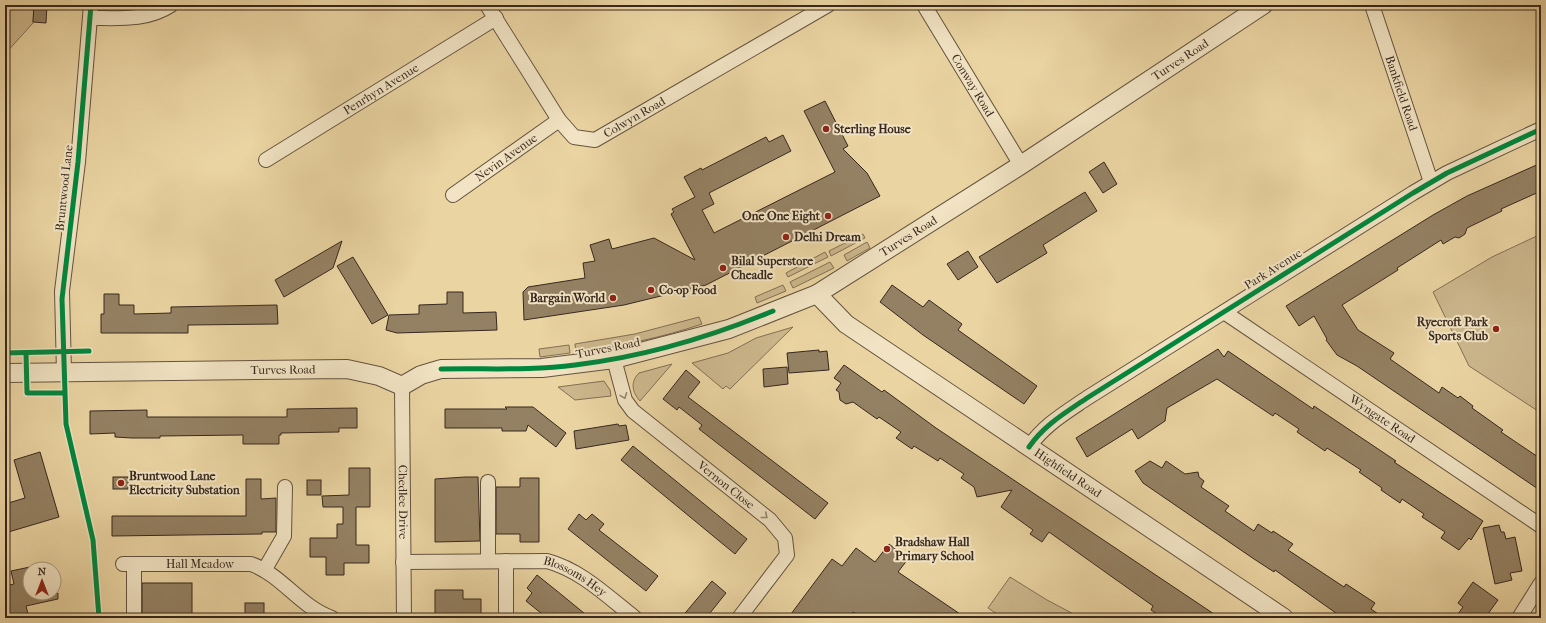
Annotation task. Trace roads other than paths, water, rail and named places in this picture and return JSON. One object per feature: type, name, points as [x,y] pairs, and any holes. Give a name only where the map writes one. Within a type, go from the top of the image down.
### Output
[{"type":"street","points":[[91,11],[132,19],[162,11],[171,5]]},
{"type":"street","name":"Colwyn Road","points":[[487,5],[560,120],[574,137],[595,140],[828,5]]},
{"type":"street","name":"Conway Road","points":[[924,5],[1021,165]]},
{"type":"street","name":"Bankfield Road","points":[[1372,5],[1431,182]]},
{"type":"street","name":"Turves Road","points":[[5,373],[346,369],[379,376],[402,386],[421,375],[441,369],[542,368],[574,365],[614,359],[729,329],[817,294],[1021,165],[1259,6]]},
{"type":"street","name":"Bruntwood Lane","points":[[64,373],[62,291],[78,162],[91,11]]},
{"type":"street","name":"Penrhyn Avenue","points":[[266,160],[496,18]]},
{"type":"street","name":"Nevin Avenue","points":[[453,195],[560,120]]},
{"type":"street","name":"Park Avenue","points":[[1029,447],[1038,434],[1050,422],[1431,182],[1541,129]]},
{"type":"street","name":"Highfield Road","points":[[817,294],[846,324],[1284,618]]},
{"type":"street","name":"Wyngate Road","points":[[1224,312],[1541,526]]},
{"type":"street","name":"Vernon Close","points":[[614,359],[620,387],[629,406],[770,520],[785,538],[787,555],[739,618]]},
{"type":"street","name":"Chedlee Drive","points":[[402,386],[404,618]]},
{"type":"street","points":[[488,482],[488,561]]},
{"type":"street","points":[[265,569],[284,536],[285,487]]},
{"type":"street","name":"Blossoms Hey","points":[[404,562],[533,560],[560,564],[579,575],[635,618]]},
{"type":"street","points":[[506,561],[506,618]]},
{"type":"street","name":"Hall Meadow","points":[[134,618],[128,564],[237,563],[251,564],[265,569],[309,605],[329,618]]},
{"type":"street","points":[[1519,618],[1541,582]]},
{"type":"place","name":"Sterling House","points":[[826,129]]},
{"type":"place","name":"One One Eight","points":[[828,216]]},
{"type":"place","name":"Delhi Dream","points":[[786,237]]},
{"type":"place","name":"Bilal Superstore Cheadle","points":[[723,268]]},
{"type":"place","name":"Co-op Food","points":[[651,290]]},
{"type":"place","name":"Bargain World","points":[[613,298]]},
{"type":"place","name":"Ryecroft Park Sports Club","points":[[1496,329]]},
{"type":"place","name":"Bruntwood Lane Electricity Substation","points":[[121,483]]},
{"type":"place","name":"Bradshaw Hall Primary School","points":[[887,549]]}]
